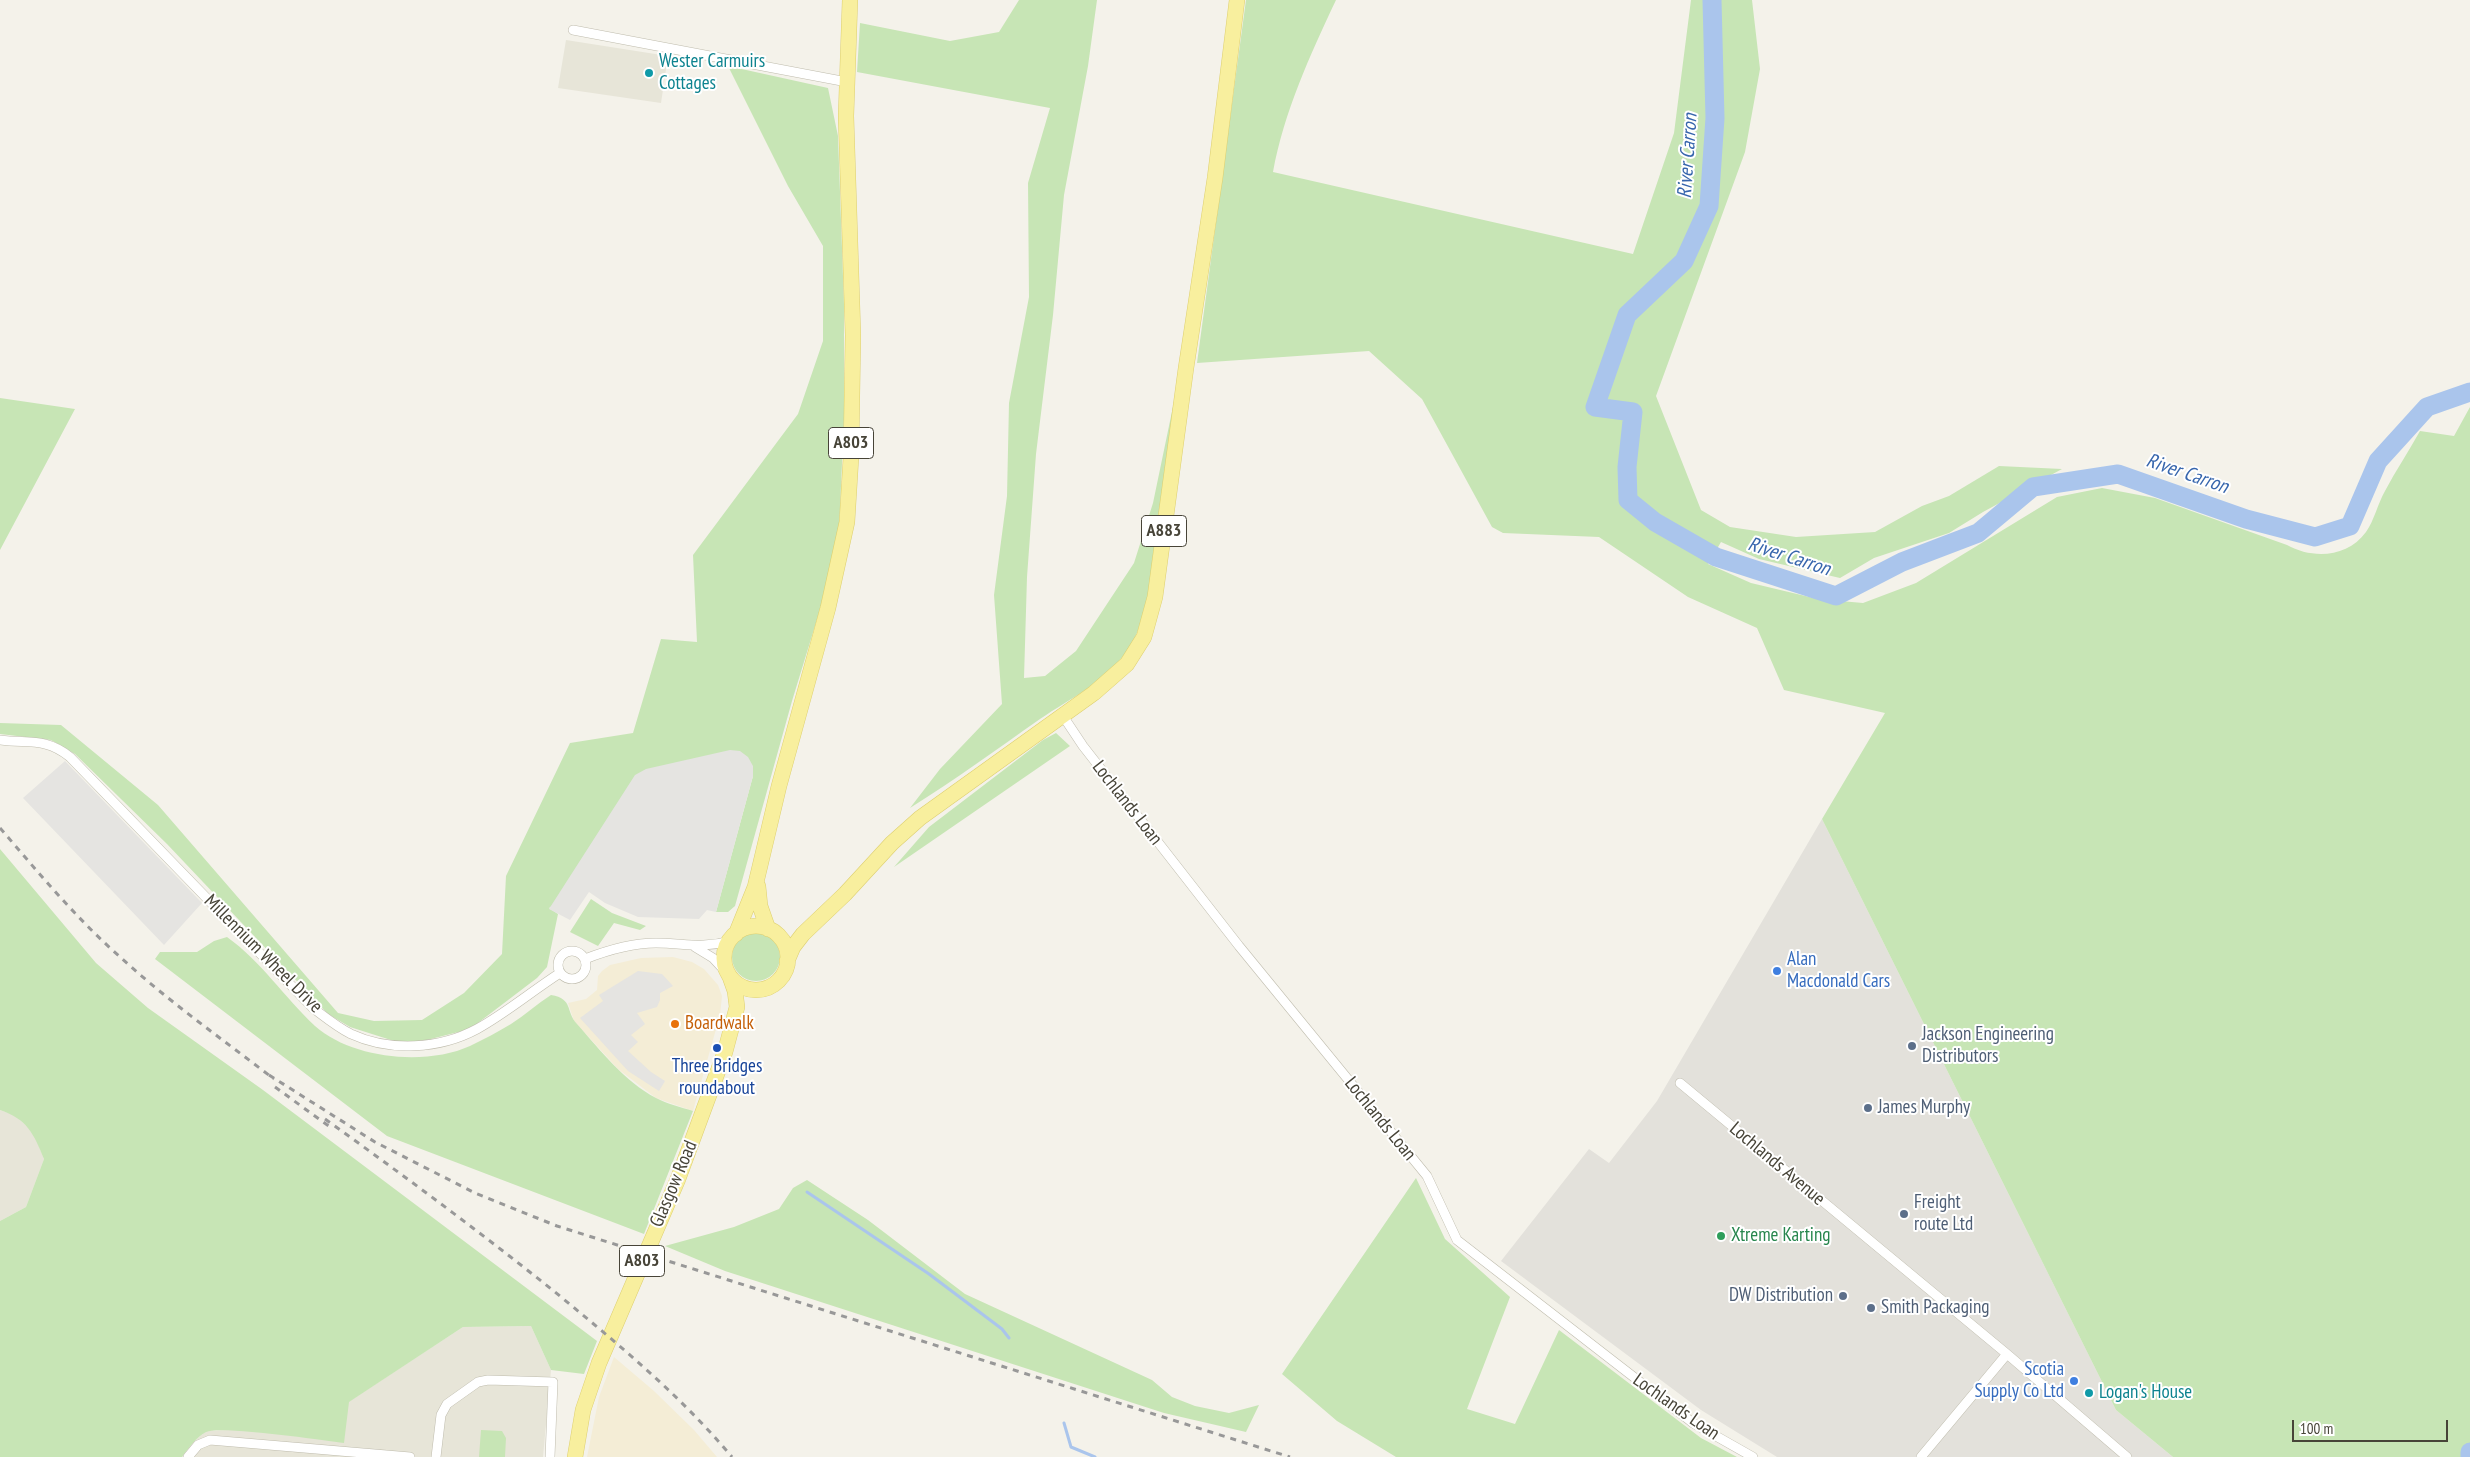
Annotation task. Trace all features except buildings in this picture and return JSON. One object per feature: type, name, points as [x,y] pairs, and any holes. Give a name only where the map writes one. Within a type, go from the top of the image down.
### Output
[{"type":"main road","name":"A803","points":[[733,937],[747,911],[759,874],[779,786],[828,608],[847,522],[851,458],[853,335],[847,82],[850,0]]},
{"type":"main road","name":"A883","points":[[824,915],[892,843],[920,818],[1014,749],[1063,716],[1127,664],[1144,636],[1156,597],[1186,368],[1215,178],[1237,0]]},
{"type":"main road","name":"A803","points":[[759,874],[759,898],[771,931]]},
{"type":"main road","points":[[824,915],[798,940],[780,978],[771,986],[760,990],[743,988],[728,975],[724,956],[733,937],[752,927],[771,931],[800,927],[824,915]]},
{"type":"main road","points":[[771,931],[786,948],[787,962]]},
{"type":"main road","name":"A803","points":[[728,975],[736,999],[734,1023]]},
{"type":"main road","name":"A803","points":[[734,1023],[744,1004],[760,990]]},
{"type":"main road","name":"Glasgow Road","points":[[575,1457],[584,1410],[598,1362],[678,1179],[734,1023]]},
{"type":"street","points":[[573,30],[847,82]]},
{"type":"street","name":"Lochlands Loan","points":[[1063,716],[1083,746],[1239,946],[1426,1176],[1457,1240],[1693,1423],[1753,1457]]},
{"type":"street","name":"Millennium Wheel Drive","points":[[0,740],[45,743],[70,757],[313,1008],[352,1034],[390,1045],[412,1046],[458,1038],[477,1029],[560,973]]},
{"type":"street","points":[[584,959],[640,944],[668,944],[695,947],[733,937]]},
{"type":"street","points":[[695,947],[713,958],[728,975]]},
{"type":"street","points":[[575,951],[584,959],[585,968],[580,976],[572,979],[560,973],[558,961],[566,952],[575,951]]},
{"type":"street","name":"Lochlands Avenue","points":[[1680,1083],[2007,1354],[2126,1457]]},
{"type":"street","points":[[1922,1457],[2007,1354]]},
{"type":"street","points":[[436,1457],[441,1415],[447,1404],[478,1382],[488,1380],[553,1382],[550,1457]]},
{"type":"street","points":[[188,1457],[198,1445],[210,1440],[337,1454],[410,1457]]},
{"type":"shaded area","points":[[566,40],[668,56],[661,103],[558,88]]},
{"type":"shaded area","points":[[730,750],[740,751],[748,757],[753,766],[753,776],[716,912],[707,910],[699,919],[638,917],[605,903],[589,892],[570,920],[549,909],[635,775],[646,769]]},
{"type":"shaded area","points":[[65,761],[202,903],[164,945],[23,798]]},
{"type":"shaded area","points":[[1822,819],[2116,1410],[2173,1457],[1777,1457],[1701,1410],[1501,1261],[1589,1149],[1609,1163],[1657,1101]]},
{"type":"shaded area","points":[[673,957],[692,962],[704,969],[718,985],[722,996],[720,1015],[693,1111],[656,1098],[618,1069],[574,1021],[568,1003],[586,999],[597,990],[598,976],[610,965],[641,958]]},
{"type":"shaded area","points":[[638,971],[662,974],[673,986],[660,993],[657,1007],[637,1013],[645,1024],[631,1035],[638,1042],[628,1051],[651,1072],[665,1081],[659,1091],[628,1071],[580,1018],[603,1001],[599,995]]},
{"type":"shaded area","points":[[0,1110],[15,1115],[34,1133],[44,1159],[26,1207],[0,1221]]},
{"type":"shaded area","points":[[531,1326],[551,1370],[543,1457],[182,1457],[193,1442],[206,1431],[227,1430],[348,1402],[463,1327]]},
{"type":"shaded area","points":[[614,1357],[654,1391],[694,1430],[717,1457],[587,1457],[599,1397]]},
{"type":"green space","points":[[1019,0],[1097,0],[1088,66],[1064,195],[1053,315],[1036,454],[1027,577],[1024,678],[1045,676],[1076,651],[1134,563],[1153,503],[1175,397],[1148,598],[1140,626],[1127,651],[1098,681],[910,808],[940,769],[1002,704],[994,595],[1007,496],[1009,403],[1029,297],[1028,183],[1050,108],[857,72],[860,23],[950,41],[999,32]]},
{"type":"green space","points":[[1246,0],[1336,0],[1291,106],[1273,172],[1633,254],[1674,133],[1691,0],[1752,0],[1760,69],[1745,152],[1656,396],[1701,510],[1730,527],[1796,537],[1875,532],[1922,506],[1949,496],[1999,466],[2062,469],[1983,512],[1949,533],[1874,558],[1840,578],[1759,559],[1721,542],[1708,564],[1751,583],[1818,599],[1863,603],[1916,583],[2057,497],[2102,488],[2155,498],[2297,550],[2307,553],[2329,554],[2349,547],[2366,532],[2385,491],[2420,431],[2454,436],[2470,407],[2470,1457],[2173,1457],[2116,1410],[1822,819],[1885,713],[1784,690],[1757,628],[1688,597],[1599,537],[1503,533],[1492,527],[1422,399],[1369,351],[1197,363]]},
{"type":"green space","points":[[728,66],[828,88],[838,136],[844,304],[844,419],[839,531],[830,577],[792,701],[735,906],[728,912],[716,912],[753,776],[549,908],[558,914],[547,967],[537,978],[470,1029],[419,1042],[394,1041],[350,1027],[328,1014],[167,844],[75,754],[51,740],[0,734],[0,723],[61,725],[158,805],[338,1013],[374,1021],[422,1020],[464,993],[502,954],[506,876],[570,743],[633,733],[661,639],[697,642],[693,555],[798,414],[823,341],[823,246],[788,186]]},
{"type":"green space","points":[[0,398],[75,409],[0,550]]},
{"type":"green space","points":[[1056,733],[1070,746],[894,867],[929,827],[1043,740]]},
{"type":"green space","points":[[0,849],[96,963],[148,1008],[263,1090],[597,1341],[584,1374],[551,1370],[531,1326],[463,1327],[349,1402],[344,1443],[272,1434],[215,1430],[206,1432],[199,1437],[182,1457],[0,1457],[0,1221],[26,1207],[44,1159],[37,1142],[28,1128],[17,1118],[0,1110]]},
{"type":"green space","points":[[591,899],[612,913],[646,926],[640,930],[614,923],[598,946],[570,932]]},
{"type":"green space","points":[[756,933],[765,935],[773,940],[778,948],[780,957],[778,966],[773,974],[765,979],[756,981],[747,979],[739,974],[734,966],[732,957],[734,948],[739,940],[747,935]]},
{"type":"green space","points":[[227,937],[262,968],[315,1026],[330,1037],[349,1046],[390,1056],[432,1056],[452,1052],[470,1046],[506,1027],[551,995],[563,999],[577,1024],[623,1074],[644,1091],[660,1100],[693,1111],[644,1234],[387,1136],[155,959],[160,952],[197,952],[214,941]]},
{"type":"green space","points":[[1416,1178],[1445,1239],[1510,1297],[1467,1409],[1515,1424],[1559,1330],[1701,1438],[1737,1457],[1396,1457],[1337,1421],[1282,1374]]},
{"type":"green space","points":[[807,1180],[868,1220],[965,1294],[1152,1380],[1172,1397],[1195,1406],[1229,1413],[1259,1405],[1246,1432],[1164,1413],[725,1271],[665,1246],[734,1227],[779,1209],[793,1188]]},
{"type":"green space","points":[[481,1430],[502,1431],[506,1438],[505,1457],[479,1457]]},
{"type":"waterway","name":"River Carron","points":[[1712,0],[1715,118],[1709,206],[1684,261],[1627,315],[1595,407],[1633,412],[1627,467],[1628,500],[1655,522],[1716,557],[1836,596],[1902,562],[1978,533],[2033,487],[2118,474],[2246,519],[2315,537],[2350,526],[2378,461],[2427,407],[2470,392]]},
{"type":"waterway","points":[[807,1192],[929,1274],[1002,1329],[1009,1338]]},
{"type":"waterway","points":[[1064,1423],[1071,1447],[1095,1457]]},
{"type":"waterway","name":"River Carron","points":[[2470,1452],[2470,1457]]},
{"type":"railway","points":[[0,828],[72,910],[119,956],[176,1004],[274,1079]]},
{"type":"railway","points":[[269,1075],[375,1142],[475,1193],[557,1226],[1290,1457]]},
{"type":"railway","points":[[275,1087],[330,1127]]},
{"type":"railway","points":[[325,1119],[470,1226],[579,1311],[669,1391],[732,1457]]},
{"type":"place","name":"Wester Carmuirs Cottages","points":[[649,73]]},
{"type":"place","name":"Alan Macdonald Cars","points":[[1777,971]]},
{"type":"place","name":"Boardwalk","points":[[675,1024]]},
{"type":"place","name":"Jackson Engineering Distributors","points":[[1912,1046]]},
{"type":"place","name":"Three Bridges roundabout","points":[[717,1048]]},
{"type":"place","name":"James Murphy","points":[[1868,1108]]},
{"type":"place","name":"Freight route Ltd","points":[[1904,1214]]},
{"type":"place","name":"Xtreme Karting","points":[[1721,1236]]},
{"type":"place","name":"DW Distribution","points":[[1843,1296]]},
{"type":"place","name":"Smith Packaging","points":[[1871,1308]]},
{"type":"place","name":"Scotia Supply Co Ltd","points":[[2074,1381]]},
{"type":"place","name":"Logan's House","points":[[2089,1393]]}]
